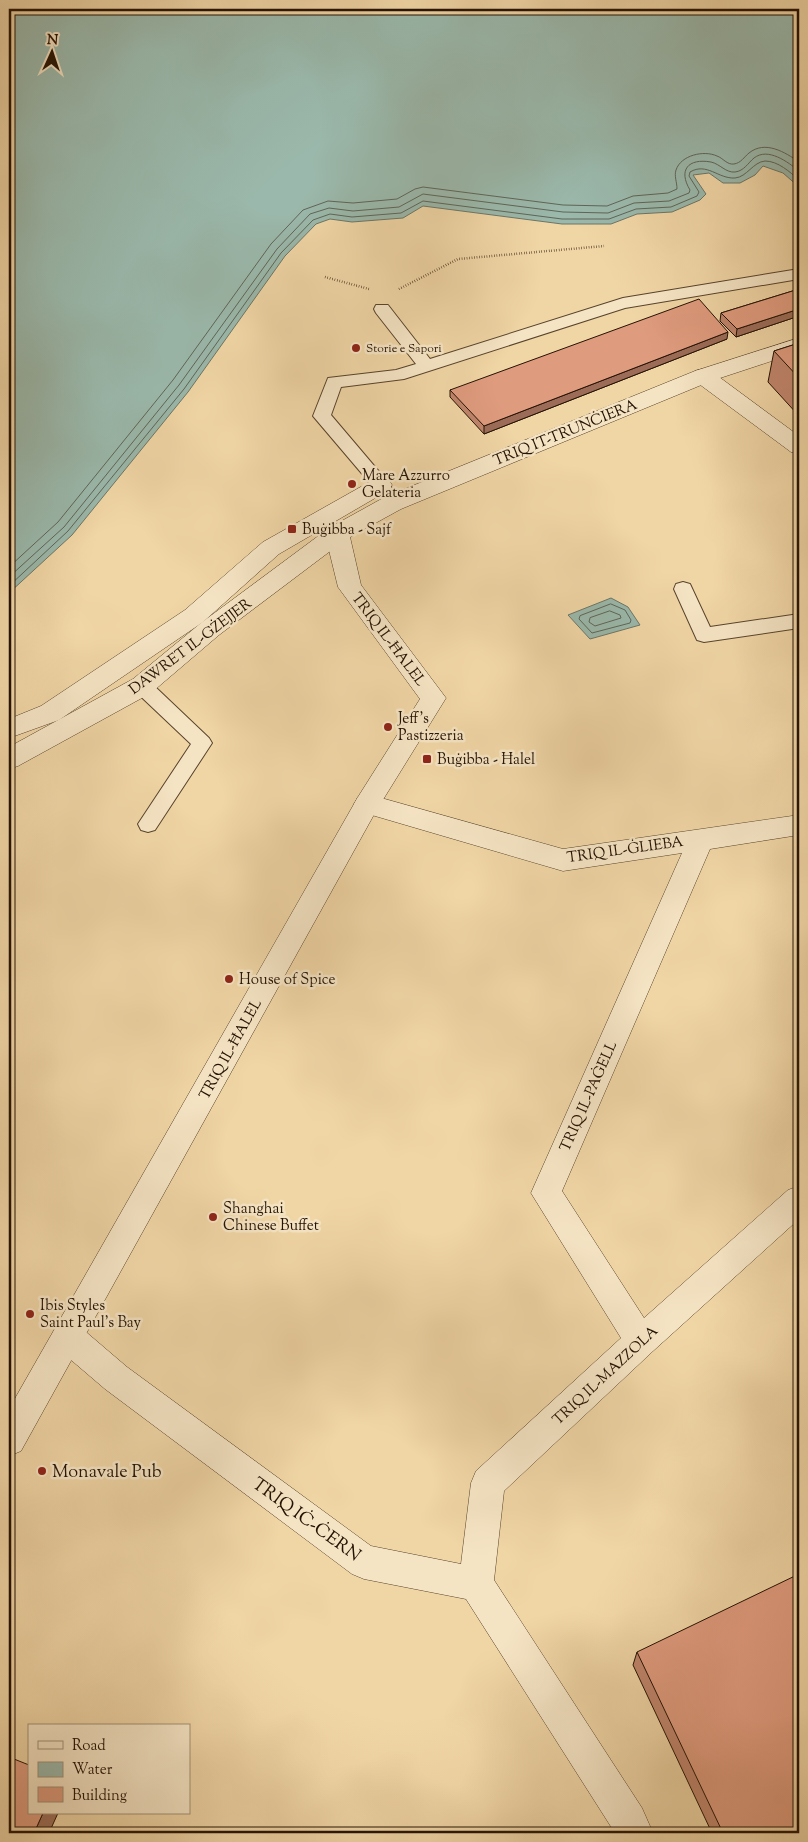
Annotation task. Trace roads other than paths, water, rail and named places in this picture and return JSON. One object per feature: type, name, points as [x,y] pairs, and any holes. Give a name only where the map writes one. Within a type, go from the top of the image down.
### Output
[{"type":"street","name":"TRIQ IT-TRUNĊIERA","points":[[337,534],[387,494],[703,376],[799,345]]},
{"type":"street","points":[[703,376],[799,447]]},
{"type":"street","points":[[9,729],[50,713],[194,616],[270,548],[387,494]]},
{"type":"street","name":"DAWRET IL-GŻEJJER","points":[[9,759],[142,686],[210,629],[337,534]]},
{"type":"street","name":"TRIQ IL-ĦALEL","points":[[9,1440],[367,804],[433,698],[350,587],[337,534]]},
{"type":"street","name":"TRIQ IL-ĠLIEBA","points":[[367,804],[563,860],[799,825]]},
{"type":"street","name":"TRIQ IL-PAĠELL","points":[[641,1341],[546,1193],[701,839]]},
{"type":"street","name":"TRIQ IL-MAZZOLA","points":[[476,1584],[488,1483],[641,1341],[799,1200]]},
{"type":"street","name":"TRIQ IĊ-ĊERN","points":[[68,1337],[116,1378],[364,1562],[476,1584]]},
{"type":"street","points":[[476,1584],[629,1829]]},
{"type":"lane","points":[[387,494],[322,416],[334,382],[398,375],[623,303],[799,274]]},
{"type":"lane","points":[[382,309],[427,366]]},
{"type":"lane","points":[[683,589],[704,634],[799,621]]},
{"type":"lane","points":[[142,686],[202,743],[148,824]]},
{"type":"water","points":[[9,9],[799,9],[799,187],[783,173],[763,166],[755,175],[740,183],[723,183],[709,173],[693,175],[706,194],[700,200],[672,212],[637,214],[611,224],[562,224],[423,206],[403,218],[352,222],[330,219],[316,224],[285,256],[188,392],[72,535],[9,593]]},
{"type":"water","points":[[611,598],[628,607],[640,625],[590,639],[568,615]]},
{"type":"place","name":"Storie e Sapori","points":[[356,348]]},
{"type":"place","name":"Mare Azzurro Gelateria","points":[[352,484]]},
{"type":"place","name":"Buġibba - Sajf","points":[[292,529]]},
{"type":"place","name":"Jeff's Pastizzeria","points":[[388,727]]},
{"type":"place","name":"Buġibba - Ħalel","points":[[427,759]]},
{"type":"place","name":"House of Spice","points":[[229,979]]},
{"type":"place","name":"Shanghai Chinese Buffet","points":[[213,1217]]},
{"type":"place","name":"Ibis Styles Saint Paul's Bay","points":[[30,1314]]},
{"type":"place","name":"Monavale Pub","points":[[42,1471]]}]
